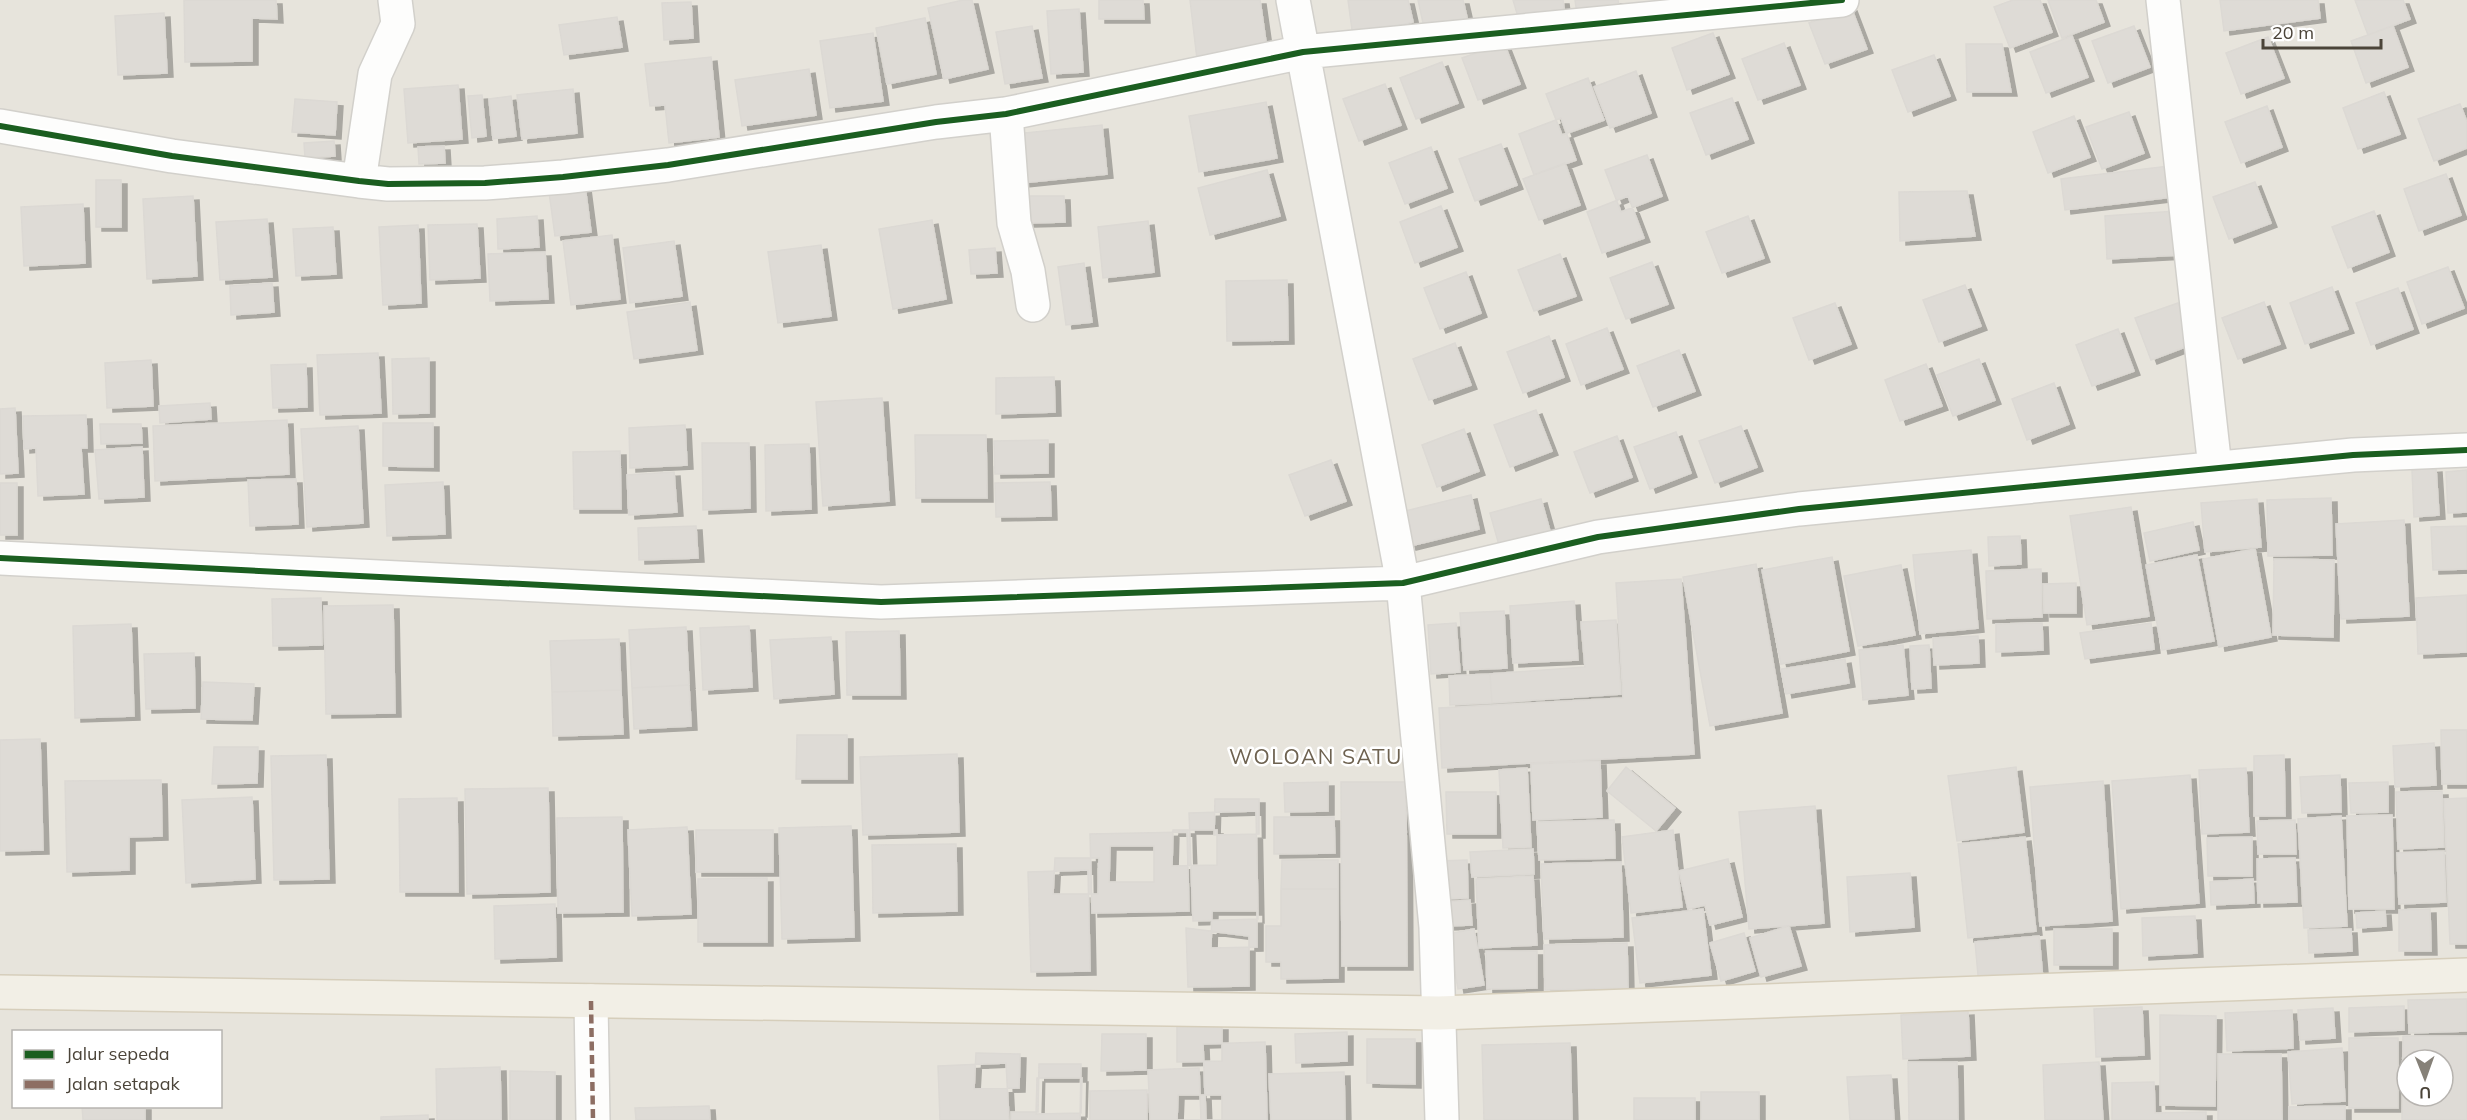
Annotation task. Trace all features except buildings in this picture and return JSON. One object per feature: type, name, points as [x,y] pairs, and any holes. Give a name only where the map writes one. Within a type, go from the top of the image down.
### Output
[{"type":"main road","points":[[0,992],[1438,1013],[2467,975]]},
{"type":"street","points":[[359,181],[375,74],[398,24],[395,0]]},
{"type":"street","points":[[1293,0],[1403,583],[1436,927],[1442,1120]]},
{"type":"street","points":[[0,126],[172,156],[359,181],[388,184],[485,183],[668,165],[936,122],[1006,114],[1303,52],[1842,0]]},
{"type":"street","points":[[2163,0],[2215,468]]},
{"type":"street","points":[[1006,114],[1014,223],[1028,271],[1033,305]]},
{"type":"street","points":[[0,558],[880,602],[1403,583],[1598,537],[1799,509],[2353,455],[2467,450]]},
{"type":"street","points":[[591,1000],[593,1120]]},
{"type":"shaded area","points":[[0,0],[2467,0],[2467,1120],[0,1120]]},
{"type":"marked path","points":[[591,1001],[593,1120]]},
{"type":"cycle path","points":[[0,126],[172,156],[359,181],[388,184],[485,183],[668,165],[936,122],[1006,114],[1303,52],[1842,0]]},
{"type":"cycle path","points":[[0,558],[881,602],[1403,583],[1598,537],[1799,509],[2353,455],[2467,450]]},
{"type":"district","name":"WOLOAN SATU","points":[[1316,757]]}]
